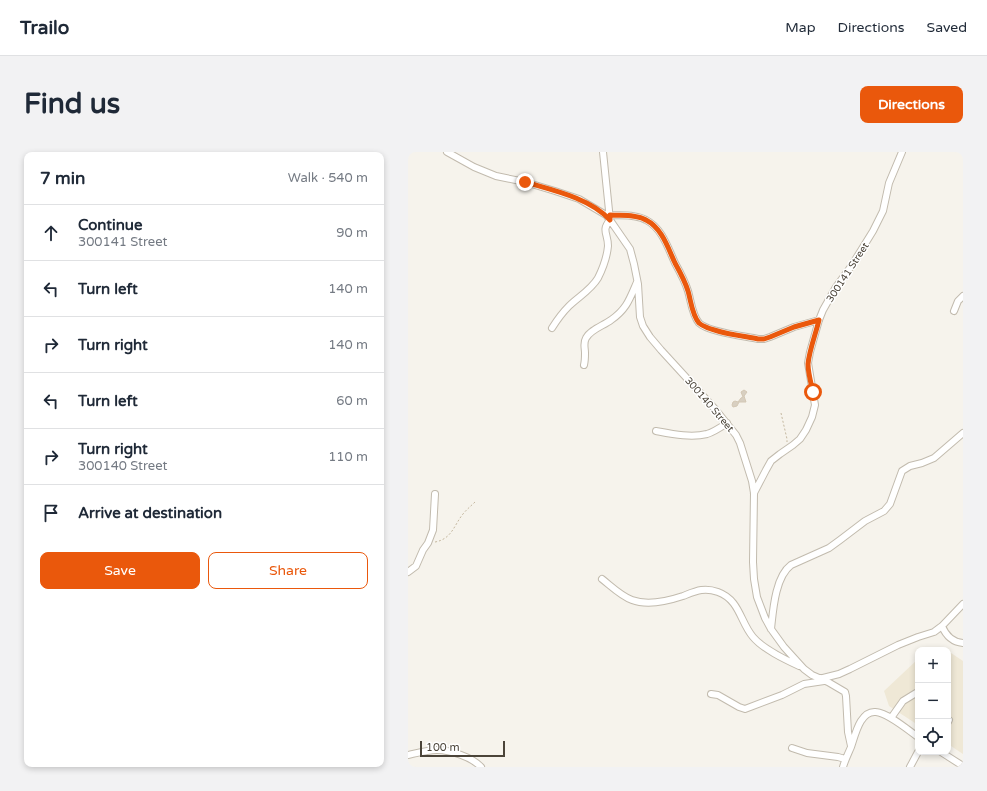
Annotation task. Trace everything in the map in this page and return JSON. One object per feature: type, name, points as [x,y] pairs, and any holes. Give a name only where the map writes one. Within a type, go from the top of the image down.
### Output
[{"type":"street","name":"300140 Street","points":[[447,152],[454,154],[474,167],[496,176],[525,182],[578,199],[610,217],[630,249],[637,281],[640,317],[643,326],[661,350],[727,423],[740,443],[752,481],[754,493],[754,579],[765,618],[784,647],[801,667],[812,675],[844,692],[846,696],[848,732],[851,746]]},
{"type":"street","points":[[552,328],[559,316],[597,280],[606,258],[608,237],[605,228],[610,217],[603,152]]},
{"type":"street","name":"300141 Street","points":[[754,493],[771,461],[800,438],[806,430],[812,417],[815,405],[808,364],[819,320],[836,287],[852,266],[883,211],[889,183],[902,152]]},
{"type":"street","points":[[610,217],[641,218],[652,224],[657,229],[663,238],[687,289],[694,315],[700,324],[712,330],[764,339],[794,327],[819,320]]},
{"type":"street","points":[[584,365],[585,338],[597,328],[610,321],[623,311],[637,281]]},
{"type":"street","points":[[954,311],[958,301],[963,296]]},
{"type":"street","points":[[656,431],[700,435],[715,431],[727,423]]},
{"type":"street","points":[[771,629],[775,601],[781,579],[787,568],[829,548],[865,521],[884,511],[890,504],[902,471],[905,468],[922,464],[934,458],[963,433]]},
{"type":"street","points":[[408,572],[416,566],[433,530],[435,494]]},
{"type":"street","points":[[602,579],[625,597],[640,602],[654,603],[704,589],[719,592],[726,596],[736,606],[749,631],[757,641],[764,647],[801,667]]},
{"type":"street","points":[[711,694],[718,695],[739,708],[745,708],[782,695],[804,684],[839,674],[898,645],[934,632],[942,626],[963,604]]},
{"type":"street","points":[[942,626],[951,640],[963,643]]},
{"type":"street","points":[[891,718],[903,701],[915,694]]},
{"type":"street","points":[[842,767],[859,724],[864,716],[871,712],[882,713],[915,735]]},
{"type":"street","points":[[792,748],[807,753],[846,759]]},
{"type":"street","points":[[408,755],[436,750],[448,751],[467,758],[481,767]]},
{"type":"street","points":[[910,767],[916,755]]},
{"type":"street","points":[[946,755],[963,766]]},
{"type":"path","points":[[782,413],[787,439],[785,450]]},
{"type":"path","points":[[428,543],[440,541],[451,533],[463,514],[475,502]]},
{"type":"shaded area","points":[[951,653],[963,661],[963,754],[951,746]]},
{"type":"shaded area","points":[[915,662],[915,723],[889,706],[884,691]]},
{"type":"building","points":[[744,390],[747,392],[744,396],[746,402],[739,402],[737,406],[733,407],[733,402],[738,402],[743,397],[741,392]]},
{"type":"route","points":[[525,182],[578,199],[606,215],[610,220],[610,215],[635,217],[647,220],[657,229],[663,238],[687,289],[694,315],[700,324],[712,330],[764,339],[794,327],[819,320],[808,364],[813,392]]}]
